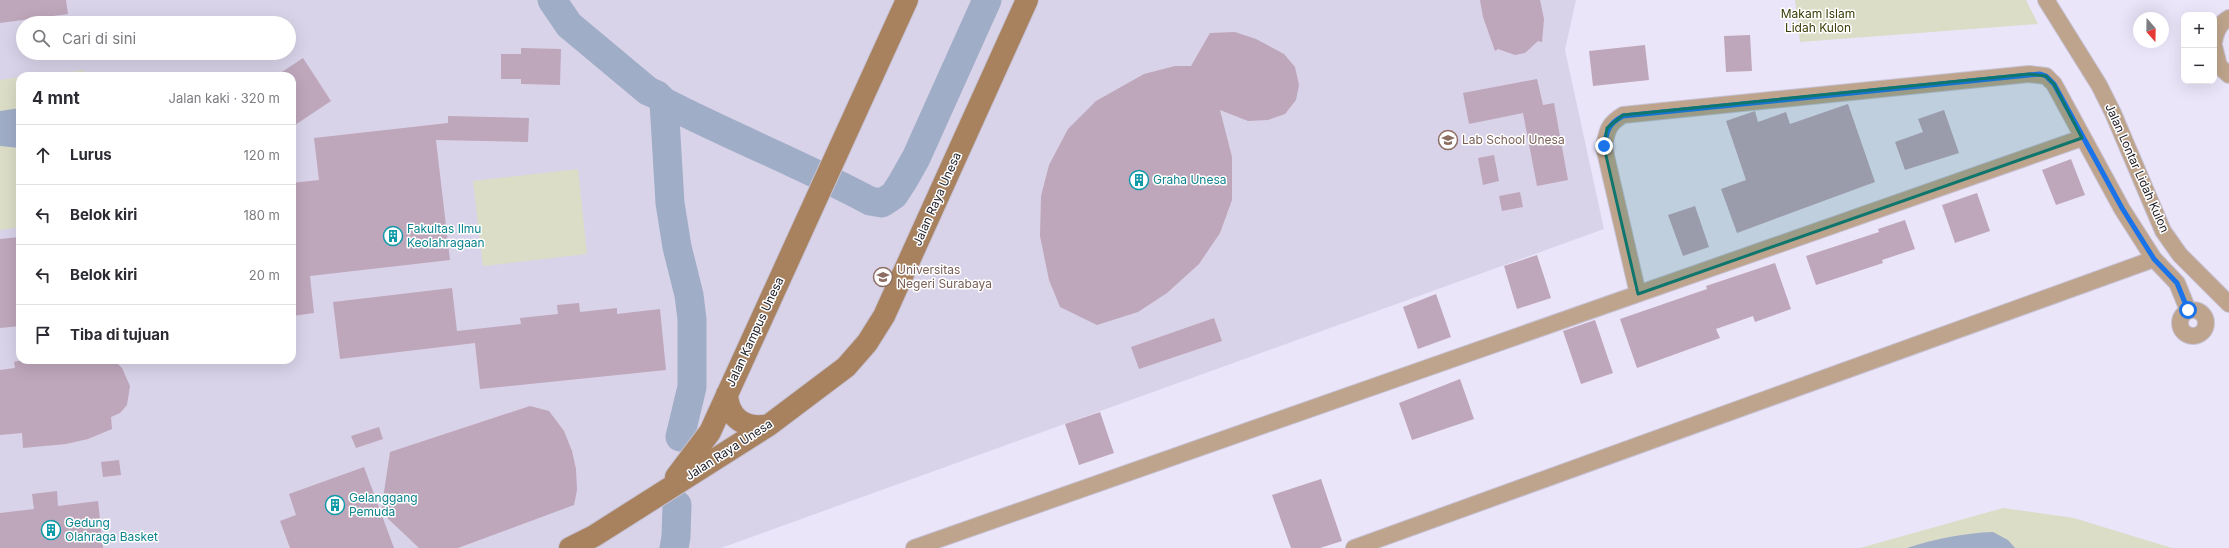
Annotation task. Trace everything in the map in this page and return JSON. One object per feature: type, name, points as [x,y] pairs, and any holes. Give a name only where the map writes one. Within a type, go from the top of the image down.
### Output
[{"type":"main road","name":"Jalan Kampus Unesa","points":[[666,489],[699,449],[710,432],[907,0]]},
{"type":"main road","name":"Jalan Raya Unesa","points":[[570,548],[594,536],[769,425],[846,367],[867,343],[884,316],[1027,0]]},
{"type":"main road","points":[[727,394],[727,404],[732,414],[739,421],[748,426],[758,427],[769,425]]},
{"type":"street","name":"Jalan Lontar Lidah Kulon","points":[[2046,0],[2099,85],[2113,113],[2163,231],[2180,255],[2229,304]]},
{"type":"street","points":[[2217,30],[2222,22],[2229,18]]},
{"type":"street","points":[[2214,48],[2219,66],[2229,75]]},
{"type":"street","points":[[1638,294],[1604,146],[1607,128],[1613,121],[1623,116],[2040,74],[2046,76],[2054,84],[2082,138],[2154,259],[2177,283],[2188,310]]},
{"type":"street","points":[[914,548],[2082,138]]},
{"type":"street","points":[[1354,548],[2154,259]]},
{"type":"highlighted area","points":[[2029,74],[2046,76],[2054,84],[2082,138],[1638,294],[1604,147],[1607,128],[1623,115]]},
{"type":"shaded area","name":"Universitas Negeri Surabaya","points":[[0,0],[1576,0],[1565,50],[1604,229],[721,548],[0,548]]},
{"type":"green space","name":"Makam Islam Lidah Kulon","points":[[1795,0],[2026,0],[2038,24],[1800,42]]},
{"type":"green space","points":[[84,70],[84,72],[67,72]]},
{"type":"green space","points":[[16,78],[16,228],[0,230],[0,80]]},
{"type":"green space","points":[[578,169],[587,254],[483,266],[473,181]]},
{"type":"green space","points":[[2003,508],[2074,518],[2172,548],[1860,548]]},
{"type":"water","points":[[16,109],[16,148],[0,146],[0,111]]},
{"type":"water","points":[[1993,532],[2008,540],[2015,548],[1907,548],[1949,537]]},
{"type":"building","points":[[0,0],[66,0],[68,14],[53,16],[16,16],[16,21],[0,23]]},
{"type":"building","points":[[1480,0],[1540,0],[1544,19],[1542,42],[1538,41],[1525,53],[1515,55],[1498,49],[1495,51],[1483,17]]},
{"type":"building","name":"Graha Unesa","points":[[1235,32],[1256,39],[1284,54],[1295,67],[1299,85],[1296,100],[1285,114],[1268,120],[1248,121],[1220,110],[1232,157],[1232,200],[1220,233],[1199,264],[1167,293],[1138,312],[1097,325],[1060,307],[1049,280],[1040,236],[1041,196],[1049,165],[1068,129],[1096,101],[1144,74],[1175,66],[1191,66],[1210,33]]},
{"type":"building","points":[[1750,35],[1752,71],[1726,72],[1724,36]]},
{"type":"building","points":[[1645,45],[1649,80],[1593,86],[1589,51]]},
{"type":"building","points":[[521,48],[561,49],[560,85],[521,84],[521,79],[501,79],[501,54],[521,54]]},
{"type":"building","points":[[303,58],[331,101],[296,124],[296,72],[282,72]]},
{"type":"building","points":[[1537,79],[1543,105],[1554,103],[1568,180],[1537,186],[1523,113],[1469,124],[1463,93]]},
{"type":"building","points":[[1848,104],[1875,182],[1737,233],[1721,189],[1746,180],[1726,121],[1755,111],[1758,122],[1786,112],[1790,124]]},
{"type":"building","points":[[1944,110],[1959,153],[1905,170],[1895,142],[1923,132],[1918,119]]},
{"type":"building","name":"Fakultas Ilmu Keolahragaan","points":[[448,116],[529,118],[528,142],[436,140],[450,260],[310,276],[314,313],[296,315],[296,183],[319,180],[314,138],[448,123]]},
{"type":"building","points":[[1494,155],[1499,181],[1483,185],[1478,158]]},
{"type":"building","points":[[2071,159],[2085,195],[2056,205],[2042,170]]},
{"type":"building","points":[[1520,192],[1523,207],[1502,211],[1499,196]]},
{"type":"building","points":[[1977,193],[1990,231],[1955,243],[1942,205]]},
{"type":"building","points":[[1695,206],[1709,247],[1683,256],[1668,215]]},
{"type":"building","points":[[1905,220],[1915,249],[1882,260],[1883,263],[1816,285],[1806,256],[1879,232],[1878,229]]},
{"type":"building","points":[[16,237],[16,326],[0,328],[0,239]]},
{"type":"building","points":[[1537,255],[1551,298],[1517,309],[1504,266]]},
{"type":"building","points":[[1775,263],[1791,309],[1755,322],[1753,316],[1716,329],[1720,338],[1637,368],[1620,319],[1707,289],[1706,286]]},
{"type":"building","points":[[452,288],[457,331],[521,324],[520,318],[558,314],[557,305],[579,303],[580,312],[617,308],[617,314],[660,309],[666,370],[480,389],[475,343],[340,359],[333,302]]},
{"type":"building","points":[[1436,294],[1451,337],[1418,349],[1403,307]]},
{"type":"building","points":[[1214,318],[1222,341],[1139,369],[1131,347]]},
{"type":"building","points":[[1595,320],[1613,373],[1581,384],[1563,331]]},
{"type":"building","points":[[14,362],[16,362],[16,364],[118,364],[122,368],[130,386],[127,405],[120,413],[111,417],[112,429],[88,439],[66,444],[23,448],[22,433],[0,435],[0,370],[15,368]]},
{"type":"building","points":[[1460,379],[1474,419],[1412,440],[1399,403]]},
{"type":"building","points":[[530,406],[549,411],[564,431],[572,451],[576,469],[577,490],[574,505],[458,548],[419,548],[381,512],[390,452]]},
{"type":"building","points":[[1100,412],[1114,453],[1079,465],[1065,424]]},
{"type":"building","points":[[379,427],[383,439],[356,448],[351,436]]},
{"type":"building","points":[[119,460],[121,475],[103,477],[101,462]]},
{"type":"building","name":"Gelanggang Pemuda","points":[[364,467],[394,548],[290,548],[280,521],[296,515],[289,494]]},
{"type":"building","points":[[1321,479],[1342,541],[1320,548],[1291,548],[1272,495]]},
{"type":"building","name":"Gedung Olahraga Basket","points":[[57,491],[58,506],[98,501],[103,548],[0,548],[0,513],[34,509],[32,494]]},
{"type":"waterway","points":[[552,0],[569,25],[648,91],[657,95],[664,102],[670,203],[677,247],[689,295],[692,319],[692,387],[680,437]]},
{"type":"waterway","points":[[664,102],[819,175],[870,201],[882,203],[894,195],[916,158],[987,0]]},
{"type":"waterway","points":[[674,548],[676,537],[677,505]]},
{"type":"place","name":"Lab School Unesa","points":[[1448,140]]},
{"type":"place","name":"Graha Unesa","points":[[1139,180]]},
{"type":"place","name":"Fakultas Ilmu Keolahragaan","points":[[393,236]]},
{"type":"place","name":"Universitas Negeri Surabaya","points":[[883,277]]},
{"type":"place","name":"Gelanggang Pemuda","points":[[335,505]]},
{"type":"place","name":"Gedung Olahraga Basket","points":[[51,530]]},
{"type":"route","points":[[1604,146],[1607,128],[1613,121],[1623,116],[1645,112],[2040,74],[2046,76],[2054,84],[2082,138],[2122,208],[2154,259],[2177,283],[2188,310]]}]
